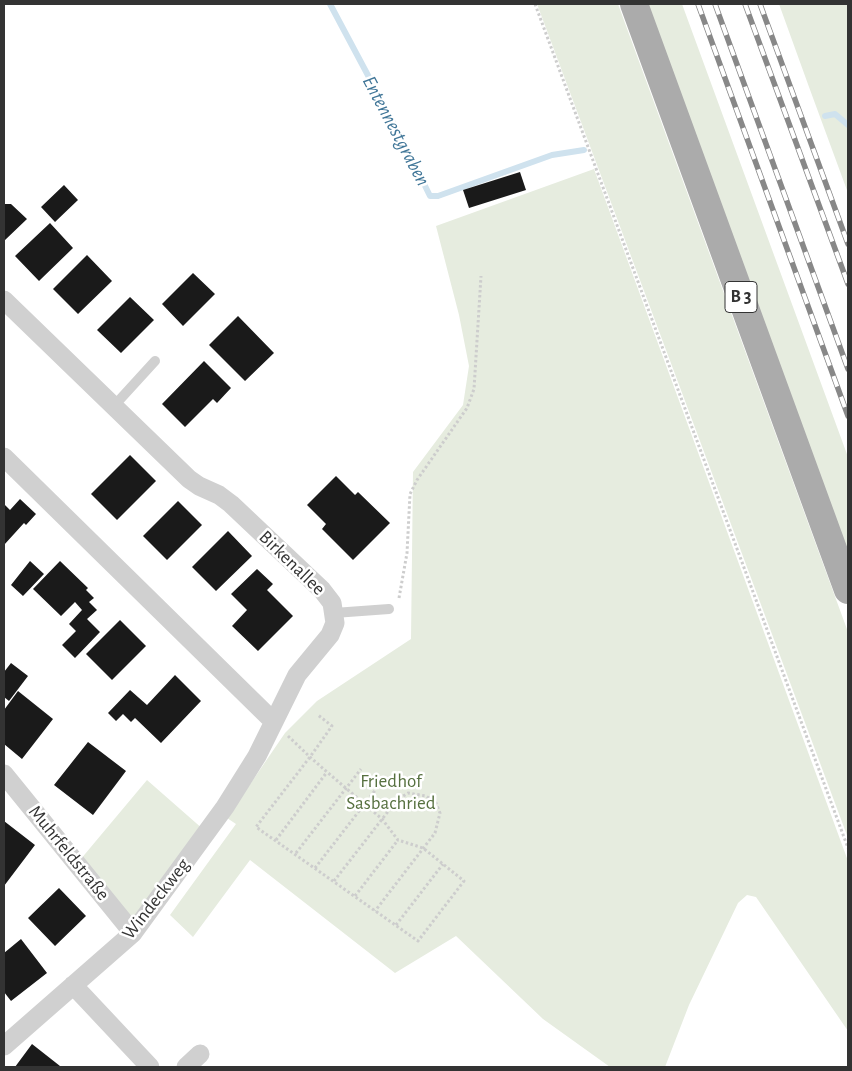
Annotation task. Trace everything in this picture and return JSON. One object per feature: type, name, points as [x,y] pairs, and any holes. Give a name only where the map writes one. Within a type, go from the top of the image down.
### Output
[{"type":"main road","name":"B 3","points":[[634,4],[848,590]]},
{"type":"street","name":"Birkenallee","points":[[4,300],[189,479],[219,495],[231,504],[322,590],[332,603],[335,623],[330,635],[297,676],[273,721]]},
{"type":"street","points":[[4,457],[273,721]]},
{"type":"street","name":"Windeckweg","points":[[4,1046],[133,933],[225,807],[257,756],[273,721]]},
{"type":"street","name":"Muhrfeldstraße","points":[[5,777],[133,933]]},
{"type":"street","points":[[73,985],[150,1067]]},
{"type":"street","points":[[186,1067],[200,1054]]},
{"type":"lane","points":[[113,407],[155,361]]},
{"type":"lane","points":[[334,613],[388,609]]},
{"type":"path","points":[[535,4],[848,848]]},
{"type":"path","points":[[388,609],[399,599],[407,553],[410,494],[417,480],[467,408],[474,389],[482,276]]},
{"type":"path","points":[[273,721],[310,757],[382,819],[398,840],[423,848],[464,881],[418,941],[296,853],[256,827],[310,757],[332,726],[318,715]]},
{"type":"path","points":[[296,853],[345,787],[361,769]]},
{"type":"path","points":[[276,840],[327,772]]},
{"type":"path","points":[[315,868],[380,784]]},
{"type":"path","points":[[334,881],[397,800],[408,793],[426,796],[436,803],[440,813],[435,833],[375,910]]},
{"type":"path","points":[[355,896],[398,840]]},
{"type":"path","points":[[396,925],[443,864]]},
{"type":"green space","points":[[537,4],[618,4],[848,632],[848,838]]},
{"type":"green space","points":[[646,4],[682,4],[848,457],[848,553]]},
{"type":"green space","points":[[779,4],[848,4],[848,193],[809,87]]},
{"type":"green space","name":"Friedhof Sasbachried","points":[[594,169],[848,861],[848,1031],[756,897],[747,895],[738,903],[689,1005],[665,1067],[610,1067],[543,1019],[456,936],[395,973],[250,860],[193,937],[170,915],[236,824],[227,818],[285,733],[317,701],[411,639],[413,472],[463,405],[469,366],[459,315],[436,226]]},
{"type":"green space","points":[[147,780],[204,830],[132,924],[80,860]]},
{"type":"building","points":[[520,172],[526,190],[469,208],[463,190]]},
{"type":"building","points":[[64,185],[78,200],[55,222],[41,207]]},
{"type":"building","points":[[4,204],[11,204],[27,219],[4,241]]},
{"type":"building","points":[[50,223],[73,248],[39,281],[15,256]]},
{"type":"building","points":[[87,255],[112,281],[78,314],[53,289]]},
{"type":"building","points":[[193,273],[215,294],[183,326],[162,304]]},
{"type":"building","points":[[130,297],[154,320],[121,353],[97,330]]},
{"type":"building","points":[[238,316],[274,353],[245,381],[209,345]]},
{"type":"building","points":[[204,361],[231,388],[217,403],[213,399],[185,427],[162,404]]},
{"type":"building","points":[[130,455],[156,481],[117,520],[91,494]]},
{"type":"building","points":[[336,476],[355,495],[358,492],[390,523],[353,560],[322,529],[326,524],[307,505]]},
{"type":"building","points":[[20,499],[36,514],[26,525],[24,523],[4,545],[4,504],[10,510]]},
{"type":"building","points":[[178,501],[202,525],[167,560],[143,536]]},
{"type":"building","points":[[228,531],[252,556],[216,591],[192,567]]},
{"type":"building","points":[[30,561],[44,574],[23,596],[11,585]]},
{"type":"building","points":[[60,561],[88,588],[86,590],[94,598],[89,602],[97,610],[87,619],[100,632],[75,658],[62,645],[76,631],[69,624],[82,610],[75,602],[61,616],[33,589]]},
{"type":"building","points":[[257,569],[273,584],[267,590],[293,616],[258,651],[232,626],[247,610],[231,594]]},
{"type":"building","points":[[120,620],[146,646],[112,680],[86,654]]},
{"type":"building","points":[[11,663],[28,676],[9,701],[4,697],[4,672]]},
{"type":"building","points":[[175,675],[201,701],[161,743],[135,718],[131,722],[123,714],[116,721],[108,713],[130,690],[147,705]]},
{"type":"building","points":[[18,691],[53,719],[22,759],[4,744],[4,710]]},
{"type":"building","points":[[88,742],[126,771],[93,815],[54,785]]},
{"type":"building","points":[[4,821],[35,845],[4,886]]},
{"type":"building","points":[[59,888],[86,916],[55,946],[28,918]]},
{"type":"building","points":[[21,939],[47,973],[11,1001],[4,992],[4,953]]},
{"type":"building","points":[[32,1044],[60,1066],[15,1067]]},
{"type":"waterway","name":"Entennestgraben","points":[[330,4],[430,196],[438,196],[552,155],[584,150]]},
{"type":"waterway","name":"Entennestgraben","points":[[825,116],[835,114],[848,125]]},
{"type":"railway","points":[[698,4],[848,416]]},
{"type":"railway","points":[[715,4],[848,369]]},
{"type":"railway","points":[[745,4],[848,284]]},
{"type":"railway","points":[[760,4],[848,244]]}]
